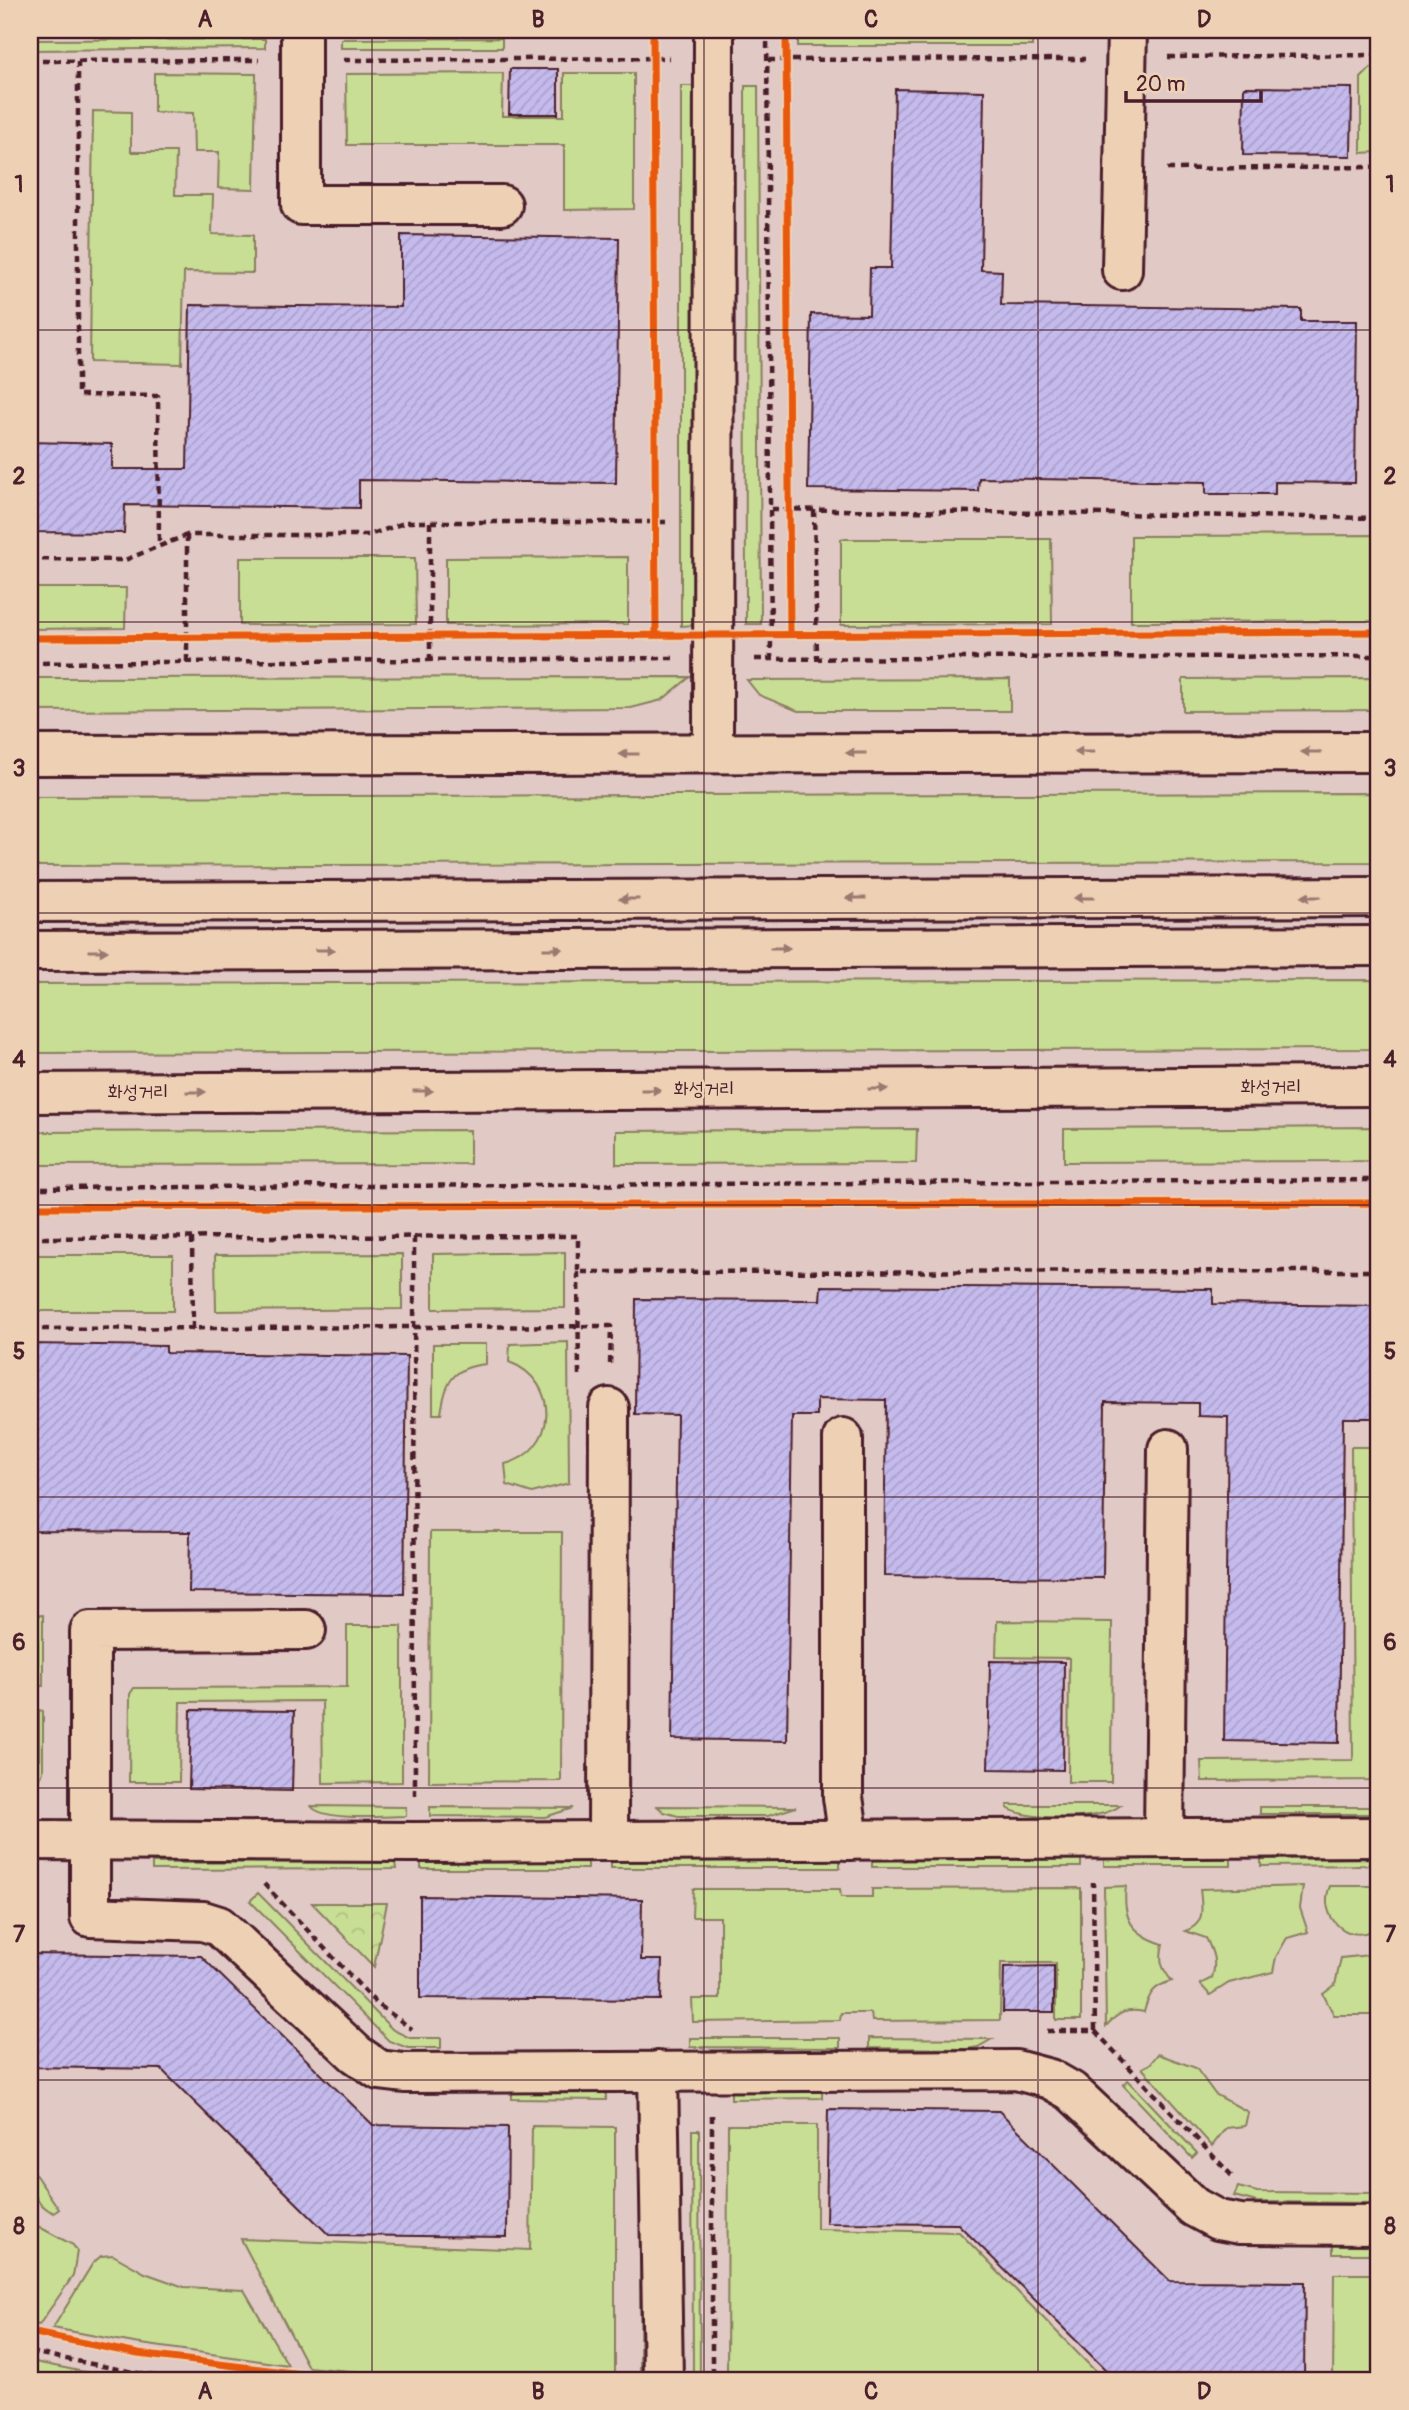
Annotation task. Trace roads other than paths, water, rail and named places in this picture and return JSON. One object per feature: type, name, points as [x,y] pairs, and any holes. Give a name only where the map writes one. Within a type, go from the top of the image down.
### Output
[{"type":"main road","points":[[713,753],[714,30]]},
{"type":"main road","points":[[1122,270],[1127,44]]},
{"type":"main road","points":[[301,45],[301,205],[502,205]]},
{"type":"main road","points":[[30,755],[1379,752]]},
{"type":"main road","points":[[30,902],[1379,897]]},
{"type":"main road","points":[[30,951],[1379,946]]},
{"type":"main road","name":"화성거리","points":[[30,1093],[1379,1086]]},
{"type":"main road","points":[[608,1841],[609,1408]]},
{"type":"main road","points":[[843,1438],[843,1797],[849,1840]]},
{"type":"main road","points":[[1164,1838],[1168,1449]]},
{"type":"main road","points":[[306,1630],[90,1631],[90,1917],[203,1921],[219,1926],[356,2054],[379,2070],[404,2073],[1016,2070],[1050,2079],[1071,2091],[1194,2207],[1219,2220],[1240,2224],[1379,2225]]},
{"type":"main road","points":[[30,1840],[414,1842],[1379,1837]]},
{"type":"main road","points":[[658,2071],[663,2380]]}]
